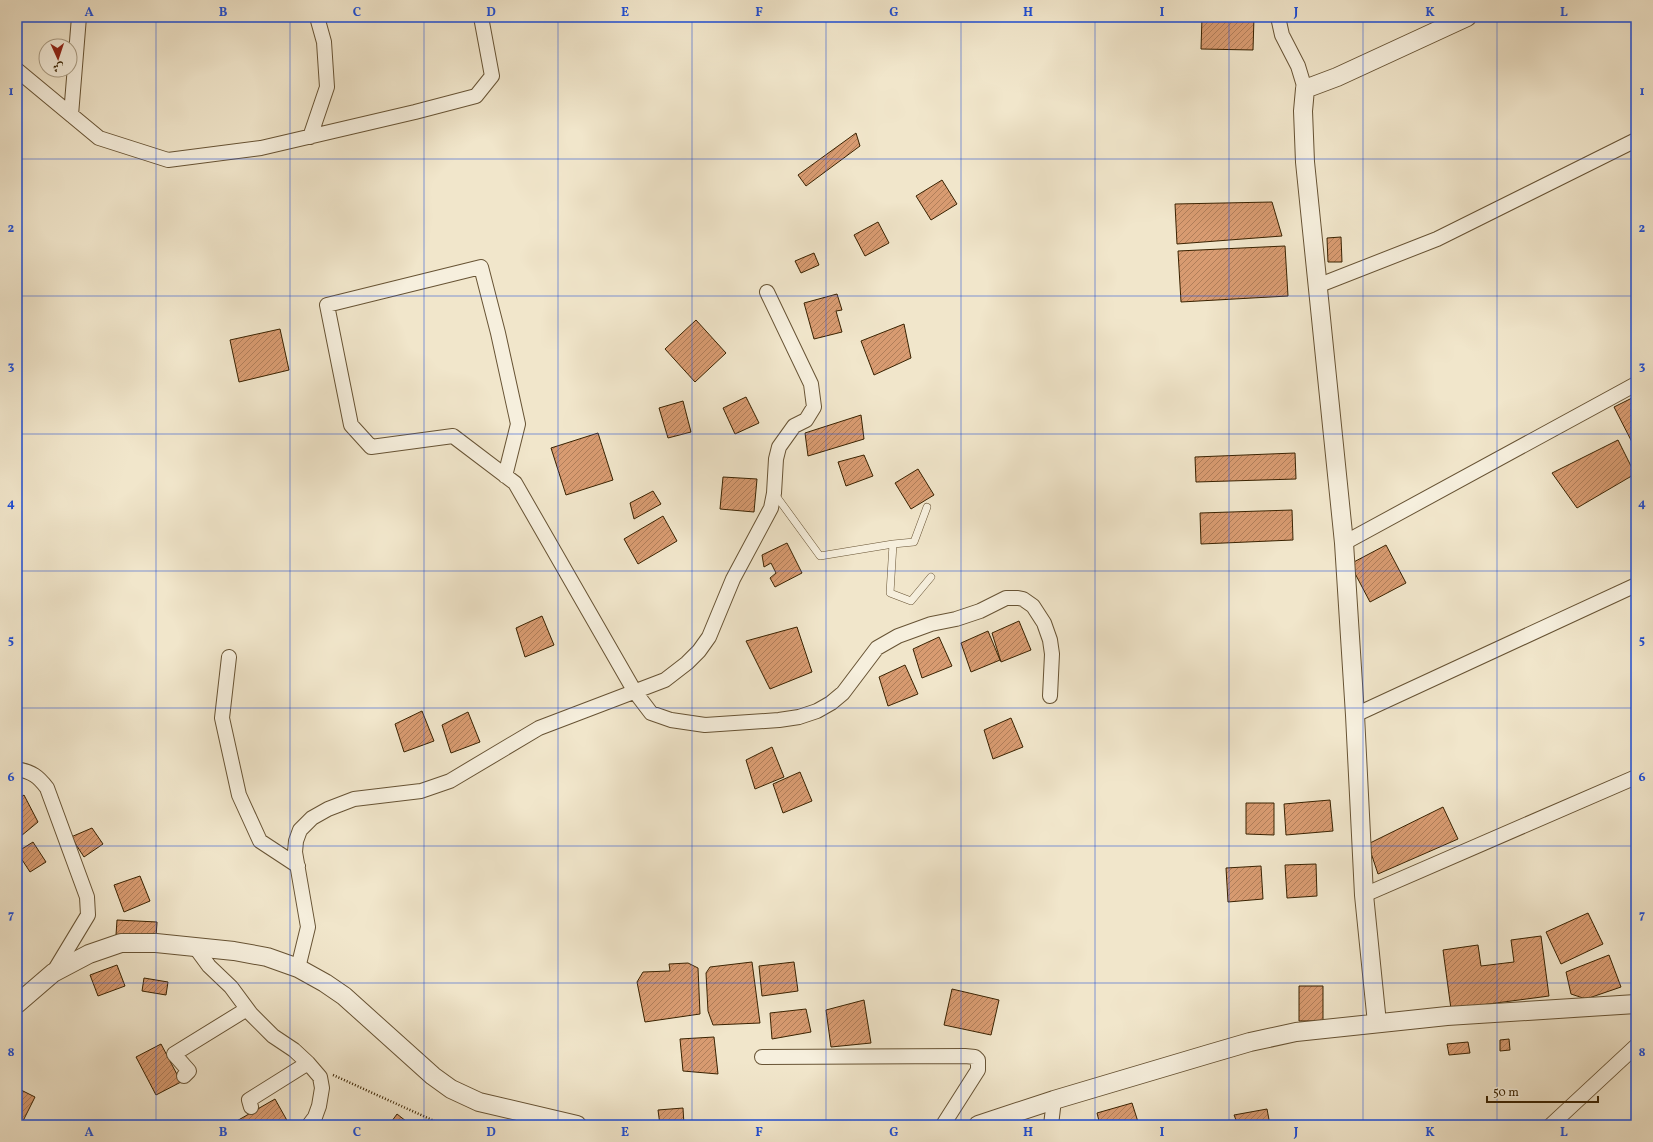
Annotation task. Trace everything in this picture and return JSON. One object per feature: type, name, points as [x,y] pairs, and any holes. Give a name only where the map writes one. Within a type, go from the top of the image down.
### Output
[{"type":"street","points":[[71,115],[78,17]]},
{"type":"street","points":[[310,137],[326,87],[324,42],[317,17]]},
{"type":"street","points":[[17,70],[99,138],[168,160],[261,148],[415,112],[476,96],[492,76],[481,17]]},
{"type":"street","points":[[1278,17],[1282,35],[1298,66],[1305,89],[1303,111],[1305,162],[1344,543],[1355,715],[1364,895],[1377,1023]]},
{"type":"street","points":[[1305,89],[1338,77],[1467,17]]},
{"type":"street","points":[[1317,286],[1437,239],[1636,140]]},
{"type":"street","points":[[505,476],[518,424],[498,333],[481,267],[327,305],[351,425],[371,447],[453,436],[514,483],[635,692],[651,713],[671,720],[705,725],[779,720],[799,717],[817,711],[831,703],[843,693],[877,648],[898,636],[931,624],[956,619],[980,611],[1006,598],[1023,599],[1033,606],[1044,624],[1050,640],[1052,654],[1050,696]]},
{"type":"street","points":[[298,968],[308,927],[295,852],[296,841],[300,830],[312,818],[328,809],[354,799],[422,791],[450,781],[539,728],[575,713],[665,680],[687,663],[699,651],[709,637],[733,579],[771,508],[774,493],[776,459],[779,447],[794,426],[806,420],[814,407],[811,384],[767,292]]},
{"type":"street","points":[[1344,543],[1636,384]]},
{"type":"street","points":[[1355,715],[1636,585]]},
{"type":"street","points":[[229,657],[222,718],[239,795],[260,841],[298,866]]},
{"type":"street","points":[[17,770],[26,771],[40,778],[47,788],[87,898],[88,915],[53,973]]},
{"type":"street","points":[[1364,895],[1636,777]]},
{"type":"street","points":[[17,1004],[53,973],[89,954],[121,943],[156,943],[234,951],[267,957],[298,968],[325,983],[344,996],[433,1076],[451,1089],[479,1102],[577,1125]]},
{"type":"street","points":[[195,947],[210,966],[231,987],[247,1009],[273,1036],[294,1050],[320,1077],[322,1088],[319,1106],[315,1117],[309,1125]]},
{"type":"street","points":[[978,1125],[1054,1100],[1250,1042],[1296,1032],[1447,1016],[1636,1004]]},
{"type":"street","points":[[184,1076],[189,1072],[174,1054],[247,1009]]},
{"type":"street","points":[[1551,1125],[1636,1046]]},
{"type":"street","points":[[762,1057],[975,1057],[978,1060],[978,1070],[943,1125]]},
{"type":"street","points":[[251,1107],[249,1100],[308,1064]]},
{"type":"street","points":[[1051,1125],[1054,1100]]},
{"type":"lane","points":[[774,493],[820,556],[914,542],[927,507]]},
{"type":"lane","points":[[893,544],[890,593],[911,601],[931,577]]},
{"type":"path","points":[[308,1064],[444,1125]]},
{"type":"building","points":[[1202,17],[1254,17],[1253,50],[1201,49]]},
{"type":"building","points":[[856,133],[860,146],[806,186],[798,175]]},
{"type":"building","points":[[942,180],[957,204],[931,220],[916,196]]},
{"type":"building","points":[[1272,202],[1282,236],[1177,244],[1175,204]]},
{"type":"building","points":[[878,222],[889,243],[865,256],[854,235]]},
{"type":"building","points":[[1341,237],[1342,262],[1328,262],[1327,238]]},
{"type":"building","points":[[1285,246],[1288,296],[1181,302],[1178,251]]},
{"type":"building","points":[[814,253],[819,265],[801,273],[795,261]]},
{"type":"building","points":[[837,294],[842,310],[836,311],[842,332],[814,339],[804,303]]},
{"type":"building","points":[[696,320],[726,353],[695,382],[665,349]]},
{"type":"building","points":[[904,324],[911,358],[874,375],[861,341]]},
{"type":"building","points":[[280,329],[289,370],[239,382],[230,340]]},
{"type":"building","points":[[1636,396],[1636,446],[1634,446],[1614,407]]},
{"type":"building","points":[[746,397],[759,423],[735,434],[723,408]]},
{"type":"building","points":[[683,401],[691,432],[668,438],[659,408]]},
{"type":"building","points":[[861,415],[864,439],[808,456],[805,433]]},
{"type":"building","points":[[598,433],[613,480],[566,495],[551,448]]},
{"type":"building","points":[[1618,440],[1635,474],[1577,508],[1552,473]]},
{"type":"building","points":[[1295,453],[1296,479],[1196,482],[1195,457]]},
{"type":"building","points":[[864,455],[873,476],[846,486],[838,462]]},
{"type":"building","points":[[918,469],[934,495],[911,509],[895,483]]},
{"type":"building","points":[[723,477],[757,479],[754,512],[720,509]]},
{"type":"building","points":[[653,491],[661,504],[634,519],[630,503]]},
{"type":"building","points":[[1292,510],[1293,540],[1201,544],[1200,513]]},
{"type":"building","points":[[663,516],[677,541],[638,564],[624,539]]},
{"type":"building","points":[[787,543],[802,573],[775,587],[770,578],[776,573],[771,563],[764,567],[762,555]]},
{"type":"building","points":[[1386,545],[1406,583],[1370,602],[1350,564]]},
{"type":"building","points":[[542,616],[554,645],[525,657],[516,628]]},
{"type":"building","points":[[1019,621],[1031,650],[1001,662],[992,633]]},
{"type":"building","points":[[797,627],[812,672],[770,689],[746,641]]},
{"type":"building","points":[[988,631],[1000,660],[971,672],[961,643]]},
{"type":"building","points":[[939,637],[952,666],[922,678],[913,649]]},
{"type":"building","points":[[905,665],[918,694],[888,706],[879,677]]},
{"type":"building","points":[[422,711],[434,741],[404,752],[395,724]]},
{"type":"building","points":[[468,712],[480,742],[451,753],[442,725]]},
{"type":"building","points":[[1011,718],[1023,747],[993,759],[984,730]]},
{"type":"building","points":[[772,747],[784,777],[755,789],[746,760]]},
{"type":"building","points":[[800,772],[812,801],[783,813],[773,784]]},
{"type":"building","points":[[24,795],[38,822],[21,836],[17,830],[17,800]]},
{"type":"building","points":[[1330,800],[1333,831],[1286,835],[1284,804]]},
{"type":"building","points":[[1246,803],[1274,803],[1274,835],[1246,834]]},
{"type":"building","points":[[1443,807],[1458,839],[1378,874],[1368,844]]},
{"type":"building","points":[[92,828],[103,844],[84,857],[71,837]]},
{"type":"building","points":[[33,842],[46,862],[30,872],[17,852]]},
{"type":"building","points":[[1316,864],[1317,896],[1287,898],[1285,865]]},
{"type":"building","points":[[1261,866],[1263,899],[1228,902],[1226,868]]},
{"type":"building","points":[[140,876],[150,901],[124,912],[114,885]]},
{"type":"building","points":[[1588,913],[1603,944],[1561,964],[1546,932]]},
{"type":"building","points":[[117,920],[157,922],[156,937],[116,935]]},
{"type":"building","points":[[1541,936],[1549,996],[1451,1009],[1443,950],[1478,945],[1481,966],[1514,962],[1511,940]]},
{"type":"building","points":[[1609,955],[1621,987],[1586,999],[1571,994],[1566,972]]},
{"type":"building","points":[[752,962],[760,1023],[713,1025],[708,1011],[706,973],[710,967]]},
{"type":"building","points":[[794,962],[798,991],[762,996],[759,966]]},
{"type":"building","points":[[688,963],[698,968],[700,1014],[645,1022],[637,982],[643,972],[670,971],[669,964]]},
{"type":"building","points":[[117,965],[125,986],[98,996],[90,975]]},
{"type":"building","points":[[144,978],[168,982],[166,995],[142,991]]},
{"type":"building","points":[[1299,986],[1323,986],[1323,1021],[1299,1021]]},
{"type":"building","points":[[952,989],[999,1000],[991,1035],[944,1025]]},
{"type":"building","points":[[864,1000],[871,1043],[831,1047],[826,1010]]},
{"type":"building","points":[[806,1009],[811,1032],[772,1039],[770,1013]]},
{"type":"building","points":[[714,1037],[718,1074],[683,1071],[680,1039]]},
{"type":"building","points":[[1509,1039],[1510,1050],[1500,1051],[1500,1040]]},
{"type":"building","points":[[1468,1042],[1470,1053],[1449,1055],[1447,1044]]},
{"type":"building","points":[[161,1044],[181,1082],[156,1095],[136,1057]]},
{"type":"building","points":[[17,1088],[35,1097],[22,1123],[17,1121]]},
{"type":"building","points":[[275,1099],[289,1124],[236,1125],[235,1122]]},
{"type":"building","points":[[1132,1103],[1139,1125],[1100,1125],[1097,1113]]},
{"type":"building","points":[[683,1108],[684,1125],[660,1125],[658,1110]]},
{"type":"building","points":[[1267,1109],[1270,1125],[1238,1125],[1234,1115]]},
{"type":"building","points":[[397,1114],[411,1125],[389,1125]]}]
